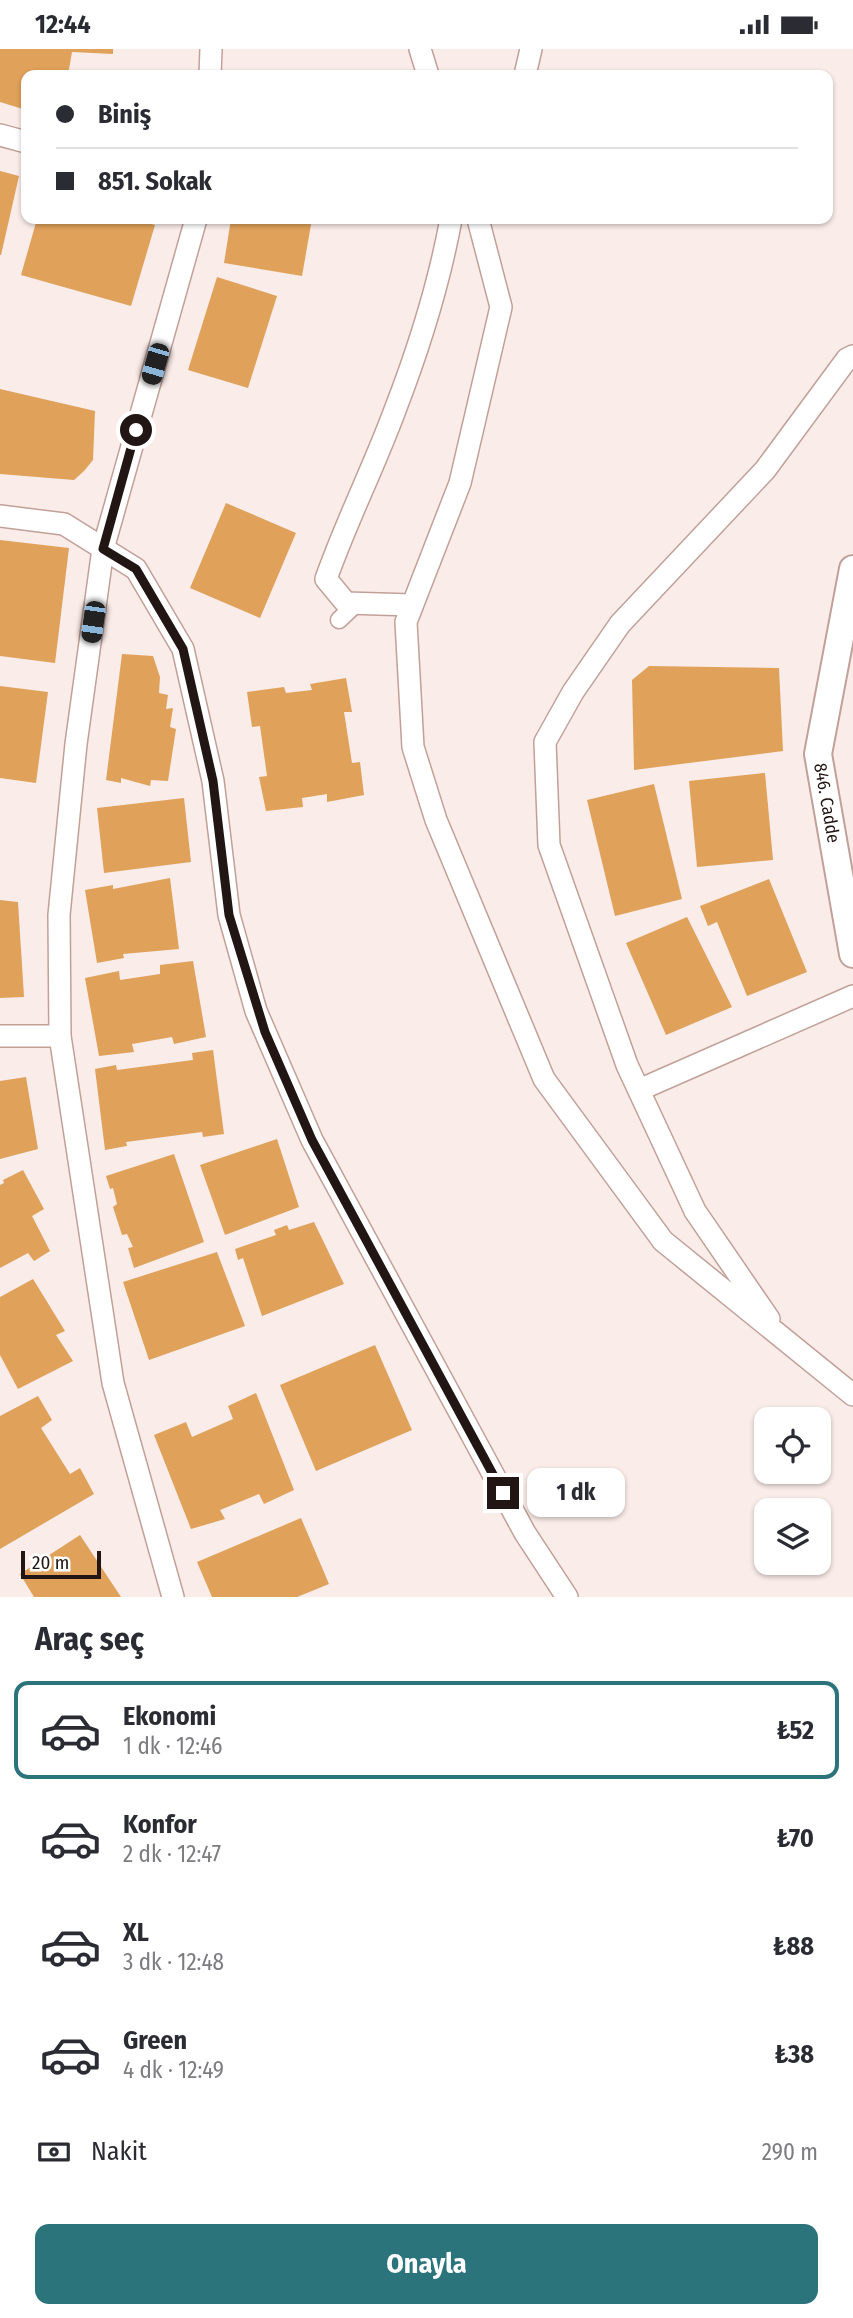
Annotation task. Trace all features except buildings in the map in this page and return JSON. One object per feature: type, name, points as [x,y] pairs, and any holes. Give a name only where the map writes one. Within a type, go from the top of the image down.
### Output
[{"type":"street","points":[[210,70],[211,49]]},
{"type":"street","points":[[420,49],[426,70]]},
{"type":"street","points":[[526,70],[531,49]]},
{"type":"street","points":[[0,135],[21,141]]},
{"type":"street","points":[[173,1597],[113,1383],[60,1036],[59,915],[76,744],[103,549],[195,224]]},
{"type":"street","points":[[412,605],[346,603],[326,579],[344,527],[395,412],[440,276],[450,224]]},
{"type":"street","points":[[479,224],[501,307],[460,483],[406,622],[414,747],[436,820],[544,1079],[663,1241],[853,1395]]},
{"type":"street","points":[[785,1341],[695,1211],[639,1090],[549,845],[545,742],[573,692],[620,624],[765,470],[847,359],[853,356]]},
{"type":"street","points":[[0,516],[64,524],[136,569],[183,649],[213,781],[229,915],[256,1010],[312,1140],[519,1522],[568,1597]]},
{"type":"street","name":"846. Cadde","points":[[853,569],[818,754],[853,954]]},
{"type":"street","points":[[339,620],[358,603]]},
{"type":"street","points":[[639,1090],[853,996]]},
{"type":"street","points":[[0,1036],[60,1036]]},
{"type":"route","points":[[136,430],[103,549],[136,569],[183,649],[213,781],[229,915],[256,1010],[312,1140],[503,1493]]}]
